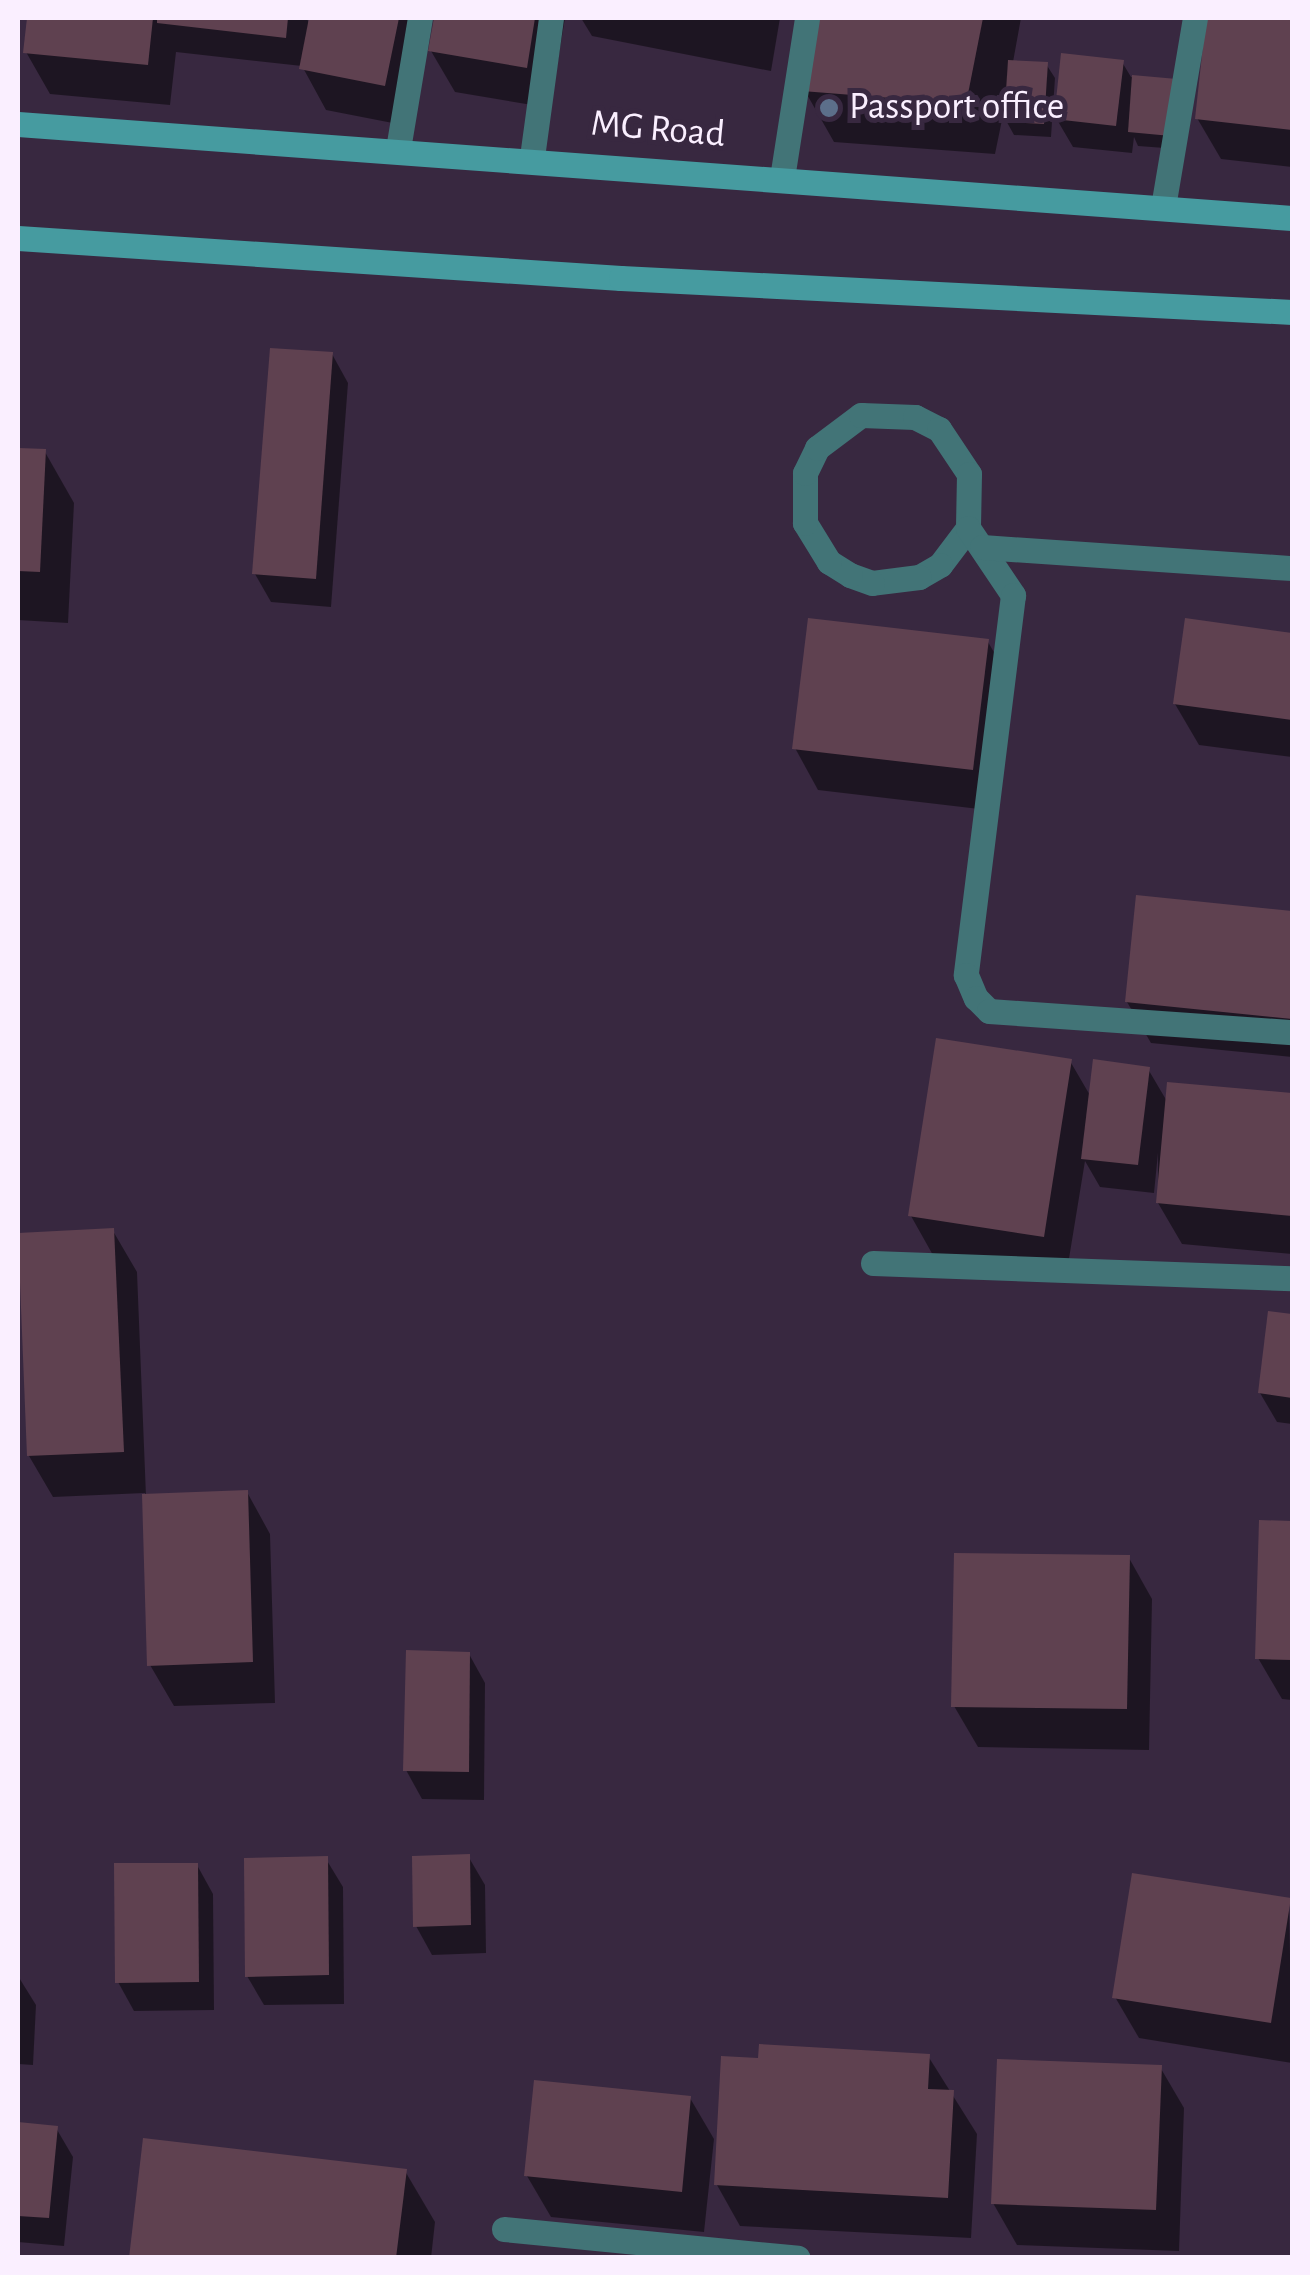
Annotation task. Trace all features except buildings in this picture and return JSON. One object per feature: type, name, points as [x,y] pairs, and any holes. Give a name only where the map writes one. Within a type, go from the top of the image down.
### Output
[{"type":"main road","name":"MG Road","points":[[18,124],[532,157],[1292,218]]},
{"type":"main road","points":[[18,238],[621,278],[1292,312]]},
{"type":"street","points":[[398,149],[420,18]]},
{"type":"street","points":[[532,157],[551,18]]},
{"type":"street","points":[[782,178],[808,18]]},
{"type":"street","points":[[1163,207],[1195,18]]},
{"type":"street","points":[[1292,568],[975,538],[919,577],[872,583],[829,562],[815,544],[801,499],[804,473],[817,448],[848,422],[887,412],[915,416],[939,429],[969,474],[975,538],[1013,595],[966,975],[976,998],[989,1011],[1292,1032]]},
{"type":"street","points":[[873,1262],[1292,1278]]},
{"type":"street","points":[[504,2229],[798,2258]]},
{"type":"place","name":"Passport office","points":[[829,108]]}]
